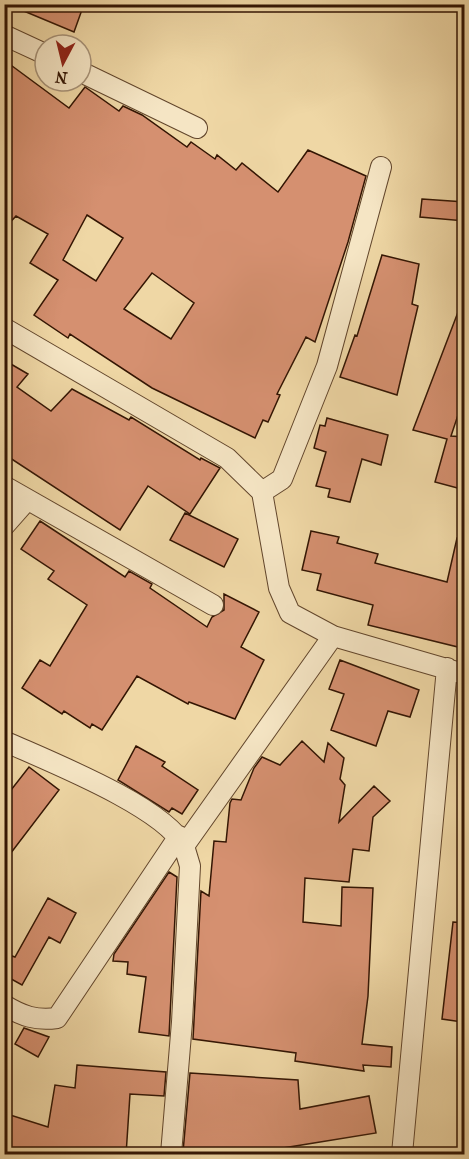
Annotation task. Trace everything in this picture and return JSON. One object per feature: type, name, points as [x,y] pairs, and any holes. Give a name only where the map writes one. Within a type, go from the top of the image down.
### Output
[{"type":"street","points":[[4,35],[33,48]]},
{"type":"street","points":[[93,78],[197,128]]},
{"type":"street","points":[[262,492],[282,479],[327,366],[381,167]]},
{"type":"street","points":[[4,328],[227,458],[262,492],[279,588],[290,613],[333,636],[456,671],[402,1155]]},
{"type":"street","points":[[4,486],[213,605]]},
{"type":"street","points":[[4,526],[27,500]]},
{"type":"street","points":[[4,1005],[25,1017],[45,1020],[57,1018],[182,841],[333,636]]},
{"type":"street","points":[[4,741],[135,804],[182,841],[190,866],[182,1022],[171,1155]]},
{"type":"building","points":[[7,4],[84,4],[74,32]]},
{"type":"building","points":[[4,60],[33,81],[33,93],[49,93],[69,108],[80,93],[93,93],[119,111],[123,106],[142,115],[187,147],[191,142],[215,159],[217,155],[236,170],[242,163],[278,192],[308,150],[366,176],[348,242],[315,342],[306,337],[277,394],[280,395],[268,422],[263,420],[255,438],[152,388],[70,334],[68,338],[34,315],[58,280],[30,263],[48,234],[16,216],[4,229]],"holes":[[[87,215],[123,238],[96,281],[63,260]],[[152,273],[194,303],[171,339],[124,309]]]},
{"type":"building","points":[[422,199],[465,202],[465,221],[420,217]]},
{"type":"building","points":[[382,255],[419,264],[412,304],[418,306],[397,395],[340,377],[355,335],[357,336]]},
{"type":"building","points":[[463,299],[465,394],[451,436],[465,437],[465,490],[435,482],[447,439],[413,430]]},
{"type":"building","points":[[4,360],[28,374],[17,387],[51,411],[72,389],[129,420],[131,417],[200,460],[201,458],[220,468],[190,514],[148,486],[120,530],[4,454]]},
{"type":"building","points":[[327,418],[388,435],[381,465],[362,459],[350,502],[328,497],[330,489],[316,486],[326,452],[314,448],[320,425],[325,426]]},
{"type":"building","points":[[185,513],[238,539],[224,567],[170,540]]},
{"type":"building","points":[[40,521],[125,577],[129,571],[152,584],[150,588],[207,627],[212,617],[224,610],[224,594],[259,612],[241,647],[264,660],[235,719],[189,702],[188,704],[137,676],[102,730],[92,724],[90,728],[64,711],[62,714],[22,688],[40,660],[50,666],[87,605],[48,579],[54,571],[21,549]]},
{"type":"building","points":[[311,531],[339,537],[337,543],[378,554],[375,563],[447,582],[457,538],[465,539],[465,623],[458,647],[368,625],[373,605],[317,590],[321,574],[302,570]]},
{"type":"building","points":[[340,660],[419,690],[410,717],[388,711],[376,746],[331,730],[344,694],[329,689]]},
{"type":"building","points":[[302,741],[324,762],[328,743],[344,758],[340,779],[345,785],[339,822],[374,786],[390,801],[373,817],[369,851],[353,849],[349,882],[305,878],[303,922],[341,926],[342,887],[373,888],[368,996],[362,1044],[392,1047],[391,1067],[363,1065],[364,1071],[295,1061],[296,1053],[193,1039],[201,891],[209,896],[214,841],[226,842],[230,803],[232,799],[241,800],[254,768],[262,757],[280,765]]},
{"type":"building","points":[[136,746],[165,762],[162,766],[198,790],[182,814],[172,808],[169,812],[118,780]]},
{"type":"building","points":[[29,767],[59,790],[4,862],[4,799]]},
{"type":"building","points":[[169,872],[177,877],[169,1036],[139,1032],[146,977],[127,974],[128,962],[113,961],[114,954]]},
{"type":"building","points":[[48,898],[76,913],[60,943],[49,937],[22,985],[4,975],[4,969],[12,956],[15,957]]},
{"type":"building","points":[[453,922],[465,923],[462,1022],[442,1019]]},
{"type":"building","points":[[24,1028],[49,1037],[38,1057],[15,1044]]},
{"type":"building","points":[[77,1065],[166,1072],[164,1096],[130,1094],[126,1155],[4,1155],[4,1113],[48,1127],[55,1085],[75,1088]]},
{"type":"building","points":[[190,1073],[298,1080],[300,1109],[369,1096],[376,1133],[271,1150],[271,1155],[183,1152]]}]
